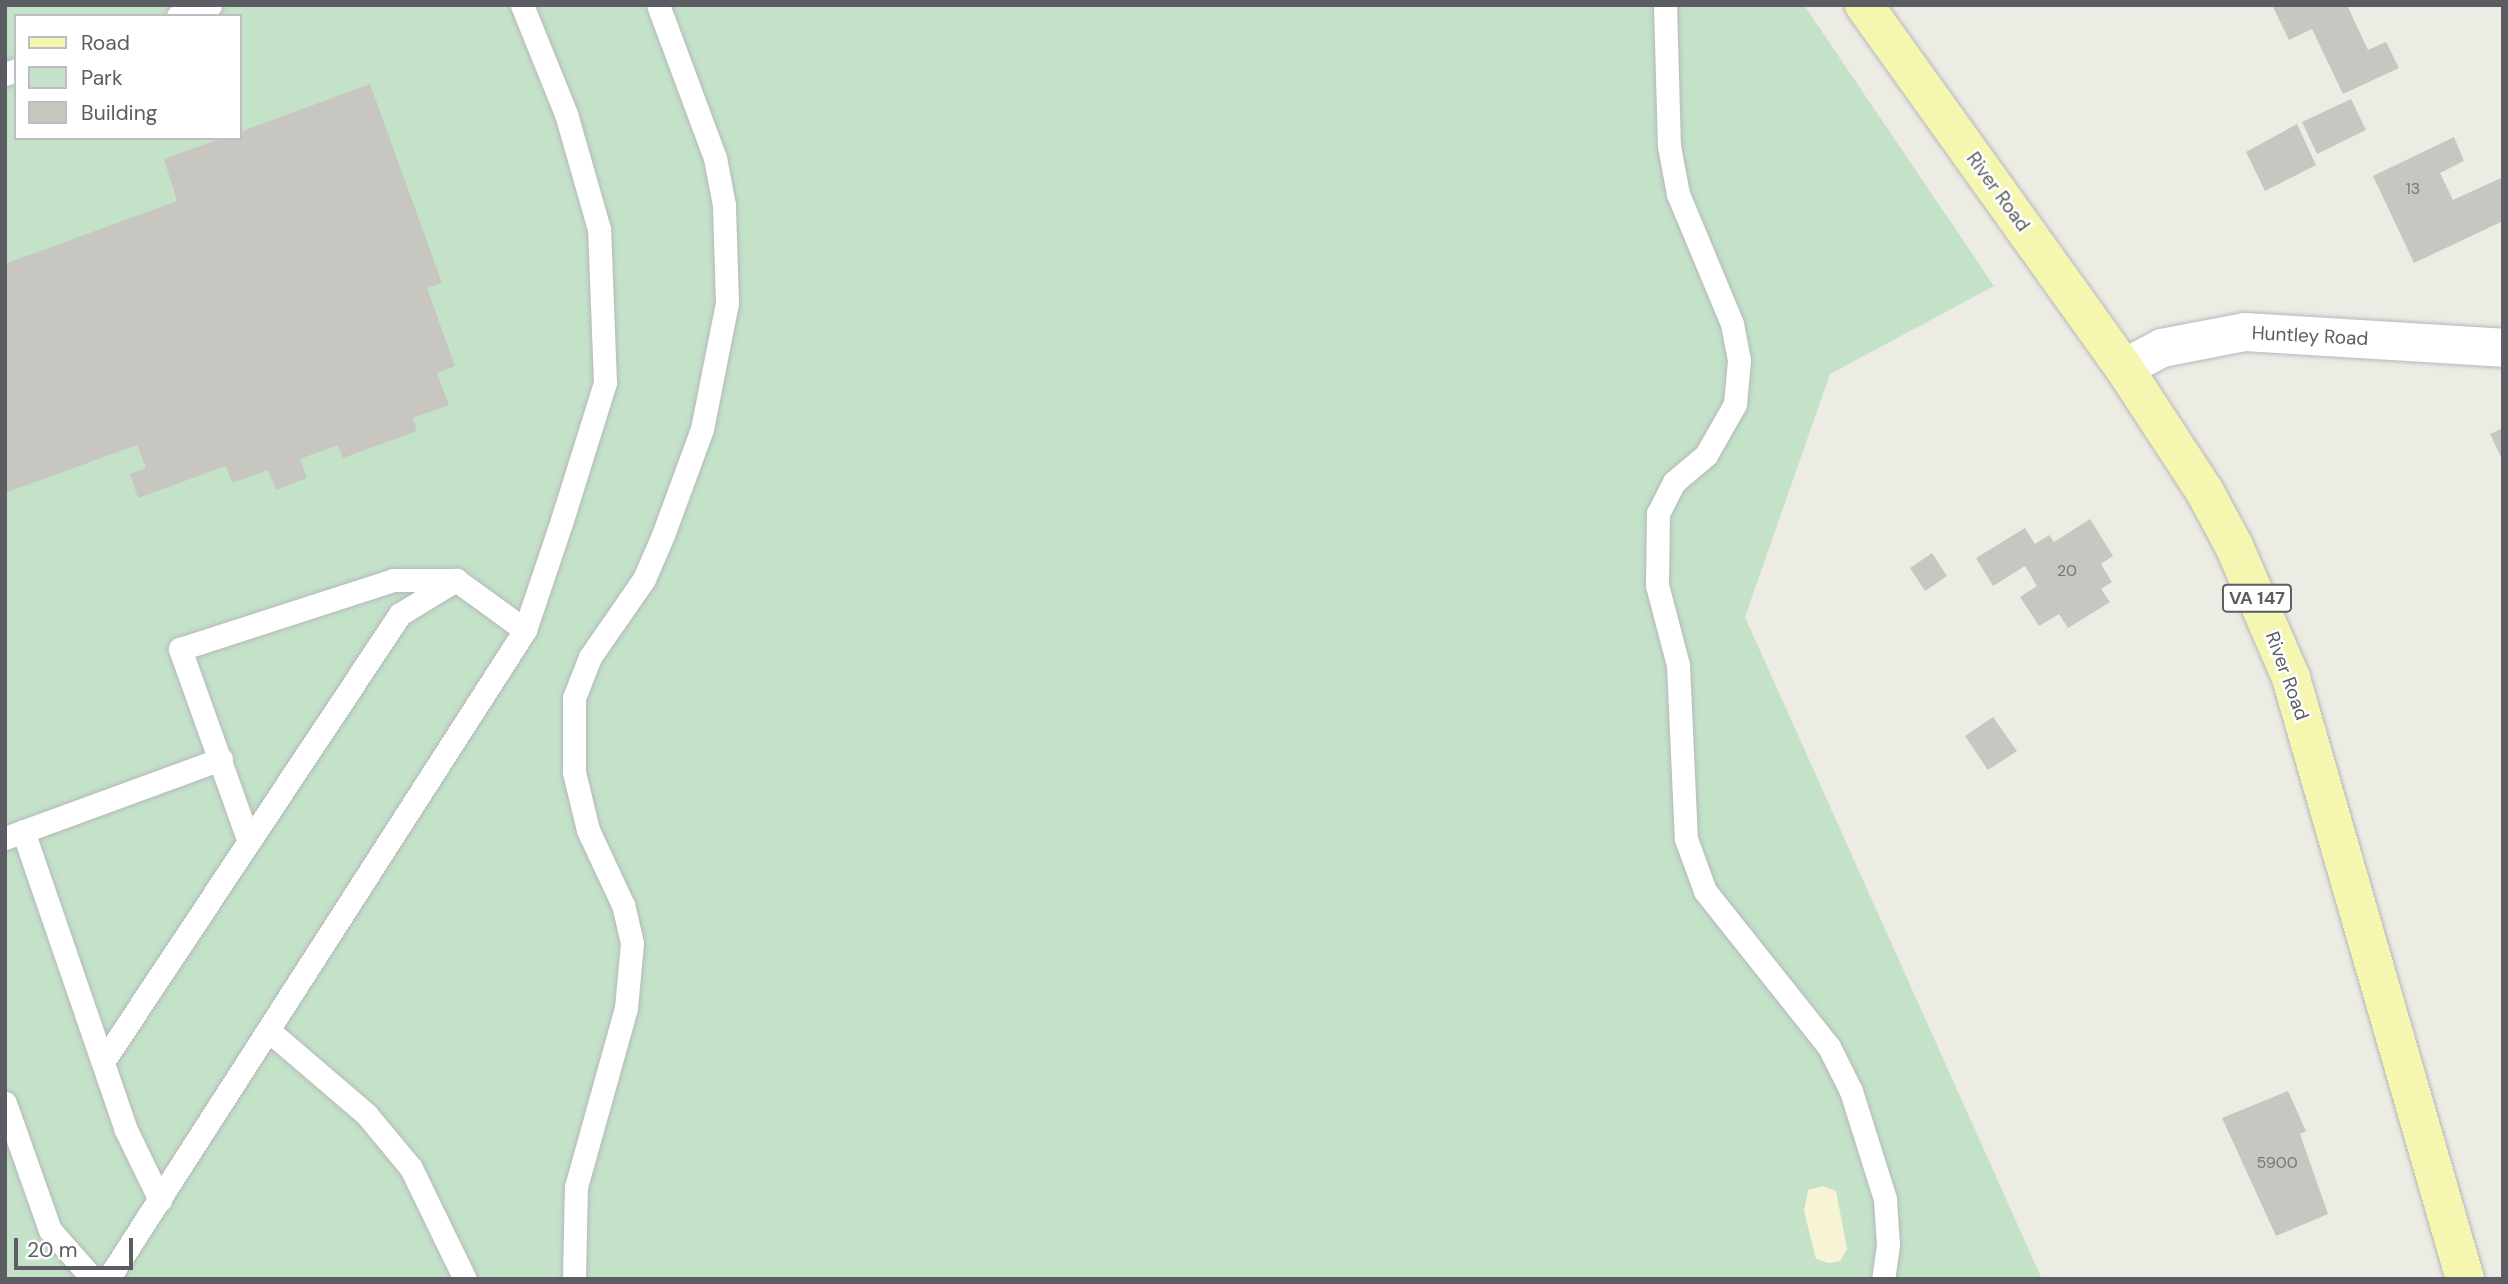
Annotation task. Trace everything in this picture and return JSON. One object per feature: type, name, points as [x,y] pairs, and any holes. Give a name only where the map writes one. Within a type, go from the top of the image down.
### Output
[{"type":"main road","name":"River Road","points":[[1864,5],[2124,368],[2234,546],[2291,678],[2465,1279]]},
{"type":"street","name":"Huntley Road","points":[[2124,368],[2162,348],[2245,332],[2503,348]]},
{"type":"lane","points":[[184,14],[210,5]]},
{"type":"lane","points":[[108,1279],[525,630],[605,383],[599,229],[566,114],[522,5]]},
{"type":"lane","points":[[574,1279],[576,1187],[626,1008],[632,943],[623,905],[588,830],[582,807],[571,740],[574,698],[590,657],[644,579],[663,535],[702,429],[727,303],[724,205],[715,158],[659,5]]},
{"type":"lane","points":[[1665,5],[1669,146],[1678,194],[1732,324],[1739,360],[1735,404],[1706,455],[1674,482],[1658,513],[1657,584],[1678,665],[1686,839],[1705,891],[1829,1046],[1851,1091],[1885,1199],[1888,1245],[1882,1279]]},
{"type":"lane","points":[[248,839],[180,649],[393,580],[456,580],[525,630]]},
{"type":"lane","points":[[104,1060],[248,839],[400,614],[456,580]]},
{"type":"lane","points":[[160,1200],[126,1130],[104,1060],[14,834],[220,759]]},
{"type":"lane","points":[[268,1030],[367,1115],[411,1168],[465,1279]]},
{"type":"lane","points":[[5,1103],[50,1230],[93,1279]]},
{"type":"green space","points":[[5,5],[1804,5],[1994,286],[1830,374],[1745,617],[2042,1279],[5,1279]]},
{"type":"sand","points":[[1823,1186],[1836,1191],[1847,1249],[1840,1261],[1829,1263],[1816,1259],[1804,1211],[1808,1190]]},
{"type":"building","points":[[2272,5],[2347,5],[2368,50],[2386,42],[2399,68],[2343,94],[2312,29],[2289,40]]},
{"type":"building","points":[[370,84],[442,283],[427,288],[455,366],[437,373],[449,405],[413,418],[417,431],[343,458],[338,445],[300,459],[307,478],[276,490],[268,470],[232,483],[226,466],[138,498],[130,474],[146,468],[137,445],[5,493],[5,264],[177,201],[164,159],[216,140],[242,140],[242,131]]},
{"type":"building","points":[[2351,99],[2366,130],[2317,154],[2302,122]]},
{"type":"building","points":[[2297,124],[2316,165],[2265,191],[2246,152]]},
{"type":"building","points":[[2454,137],[2464,161],[2440,173],[2453,200],[2503,177],[2503,221],[2414,263],[2373,176]]},
{"type":"building","points":[[2503,428],[2503,461],[2490,434]]},
{"type":"building","points":[[2090,519],[2113,556],[2101,564],[2112,582],[2101,589],[2110,602],[2068,628],[2059,614],[2039,626],[2020,597],[2037,586],[2025,566],[1993,586],[1976,558],[2025,528],[2035,544],[2049,535],[2054,542]]},
{"type":"building","points":[[1932,553],[1947,576],[1925,591],[1910,568]]},
{"type":"building","points":[[1993,717],[2017,751],[1988,770],[1965,736]]},
{"type":"building","points":[[2288,1091],[2306,1131],[2300,1134],[2328,1214],[2276,1236],[2222,1118]]}]
